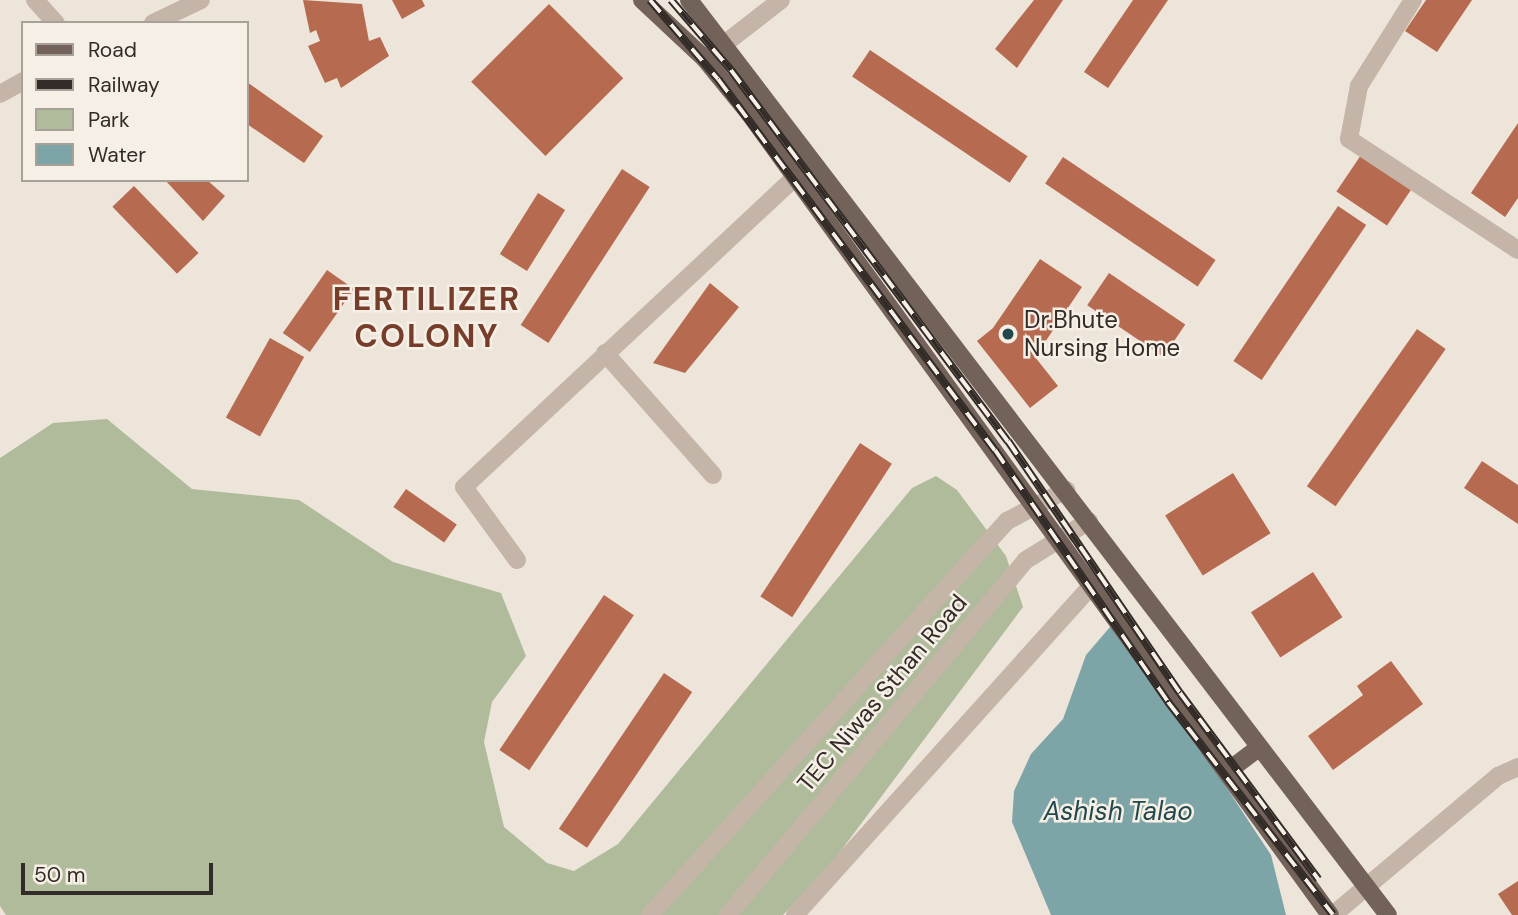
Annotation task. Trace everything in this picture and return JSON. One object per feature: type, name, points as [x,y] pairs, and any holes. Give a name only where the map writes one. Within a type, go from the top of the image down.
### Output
[{"type":"main road","points":[[642,0],[705,60],[749,113],[1034,506],[1094,583],[1331,915]]},
{"type":"main road","points":[[689,0],[726,41],[1388,915]]},
{"type":"main road","points":[[749,113],[769,98]]},
{"type":"main road","points":[[816,203],[836,186]]},
{"type":"main road","points":[[1227,771],[1259,748]]},
{"type":"street","points":[[35,0],[54,21]]},
{"type":"street","points":[[157,21],[201,0]]},
{"type":"street","points":[[705,60],[781,0]]},
{"type":"street","points":[[1413,0],[1359,86],[1349,139],[1518,250]]},
{"type":"street","points":[[0,94],[21,82]]},
{"type":"street","points":[[517,561],[464,486],[796,176]]},
{"type":"street","points":[[605,353],[713,475]]},
{"type":"street","points":[[650,915],[1007,522],[1066,490]]},
{"type":"street","name":"TEC Niwas Sthan Road","points":[[728,915],[1026,560],[1058,536],[1089,521]]},
{"type":"street","points":[[795,915],[1094,583]]},
{"type":"street","points":[[1331,915],[1498,776],[1518,767]]},
{"type":"green space","points":[[107,419],[192,489],[299,500],[393,562],[501,593],[526,656],[492,702],[484,742],[504,827],[547,863],[574,871],[618,844],[912,488],[936,476],[957,490],[1006,556],[1023,607],[831,864],[783,915],[6,915],[0,906],[0,458],[53,423]]},
{"type":"water","name":"Ashish Talao","points":[[1116,620],[1271,855],[1286,915],[1051,915],[1012,822],[1014,791],[1031,754],[1063,719],[1086,655]]},
{"type":"building","points":[[303,0],[362,4],[369,41],[380,37],[389,56],[341,88],[337,78],[325,83],[308,46],[320,41],[316,30],[310,33]]},
{"type":"building","points":[[392,0],[422,0],[425,6],[402,19]]},
{"type":"building","points":[[1034,0],[1063,0],[1017,68],[995,49]]},
{"type":"building","points":[[1133,0],[1168,0],[1108,88],[1084,72]]},
{"type":"building","points":[[1426,0],[1472,0],[1437,52],[1405,31]]},
{"type":"building","points":[[549,4],[623,78],[545,156],[471,82]]},
{"type":"building","points":[[870,50],[1028,156],[1010,183],[852,77]]},
{"type":"building","points":[[248,83],[323,136],[304,163],[248,125]]},
{"type":"building","points":[[1518,123],[1518,198],[1505,217],[1471,193]]},
{"type":"building","points":[[1361,155],[1412,189],[1387,226],[1336,191]]},
{"type":"building","points":[[1063,157],[1216,260],[1198,286],[1045,184]]},
{"type":"building","points":[[622,169],[650,187],[548,343],[521,325]]},
{"type":"building","points":[[167,182],[209,182],[225,196],[203,221]]},
{"type":"building","points":[[134,186],[199,253],[177,274],[112,207]]},
{"type":"building","points":[[538,193],[565,210],[527,271],[500,254]]},
{"type":"building","points":[[1338,206],[1366,225],[1262,380],[1233,361]]},
{"type":"building","points":[[1040,259],[1082,287],[1035,357],[1058,386],[1030,408],[977,341],[993,328]]},
{"type":"building","points":[[327,270],[354,289],[310,352],[283,333]]},
{"type":"building","points":[[1109,273],[1185,324],[1163,357],[1087,305]]},
{"type":"building","points":[[710,283],[739,307],[685,373],[653,363]]},
{"type":"building","points":[[1417,329],[1446,349],[1336,506],[1307,486]]},
{"type":"building","points":[[270,338],[304,357],[260,436],[226,418]]},
{"type":"building","points":[[860,443],[892,464],[792,617],[760,596]]},
{"type":"building","points":[[1482,461],[1518,485],[1518,524],[1464,488]]},
{"type":"building","points":[[1233,473],[1271,533],[1203,576],[1165,515]]},
{"type":"building","points":[[406,489],[457,525],[444,543],[393,507]]},
{"type":"building","points":[[1313,572],[1342,617],[1280,658],[1251,612]]},
{"type":"building","points":[[604,595],[634,615],[529,770],[499,750]]},
{"type":"building","points":[[1391,661],[1423,704],[1333,770],[1308,736],[1363,695],[1357,686]]},
{"type":"building","points":[[664,673],[692,692],[587,848],[559,829]]},
{"type":"building","points":[[1518,881],[1518,915],[1512,915],[1498,894]]},
{"type":"railway","points":[[650,0],[718,79],[995,450],[1168,702],[1333,915]]},
{"type":"railway","points":[[671,0],[731,70],[1008,441],[1180,693],[1318,879]]},
{"type":"place","name":"Dr.Bhute Nursing Home","points":[[1008,334]]},
{"type":"district","name":"FERTILIZER COLONY","points":[[427,318]]}]
